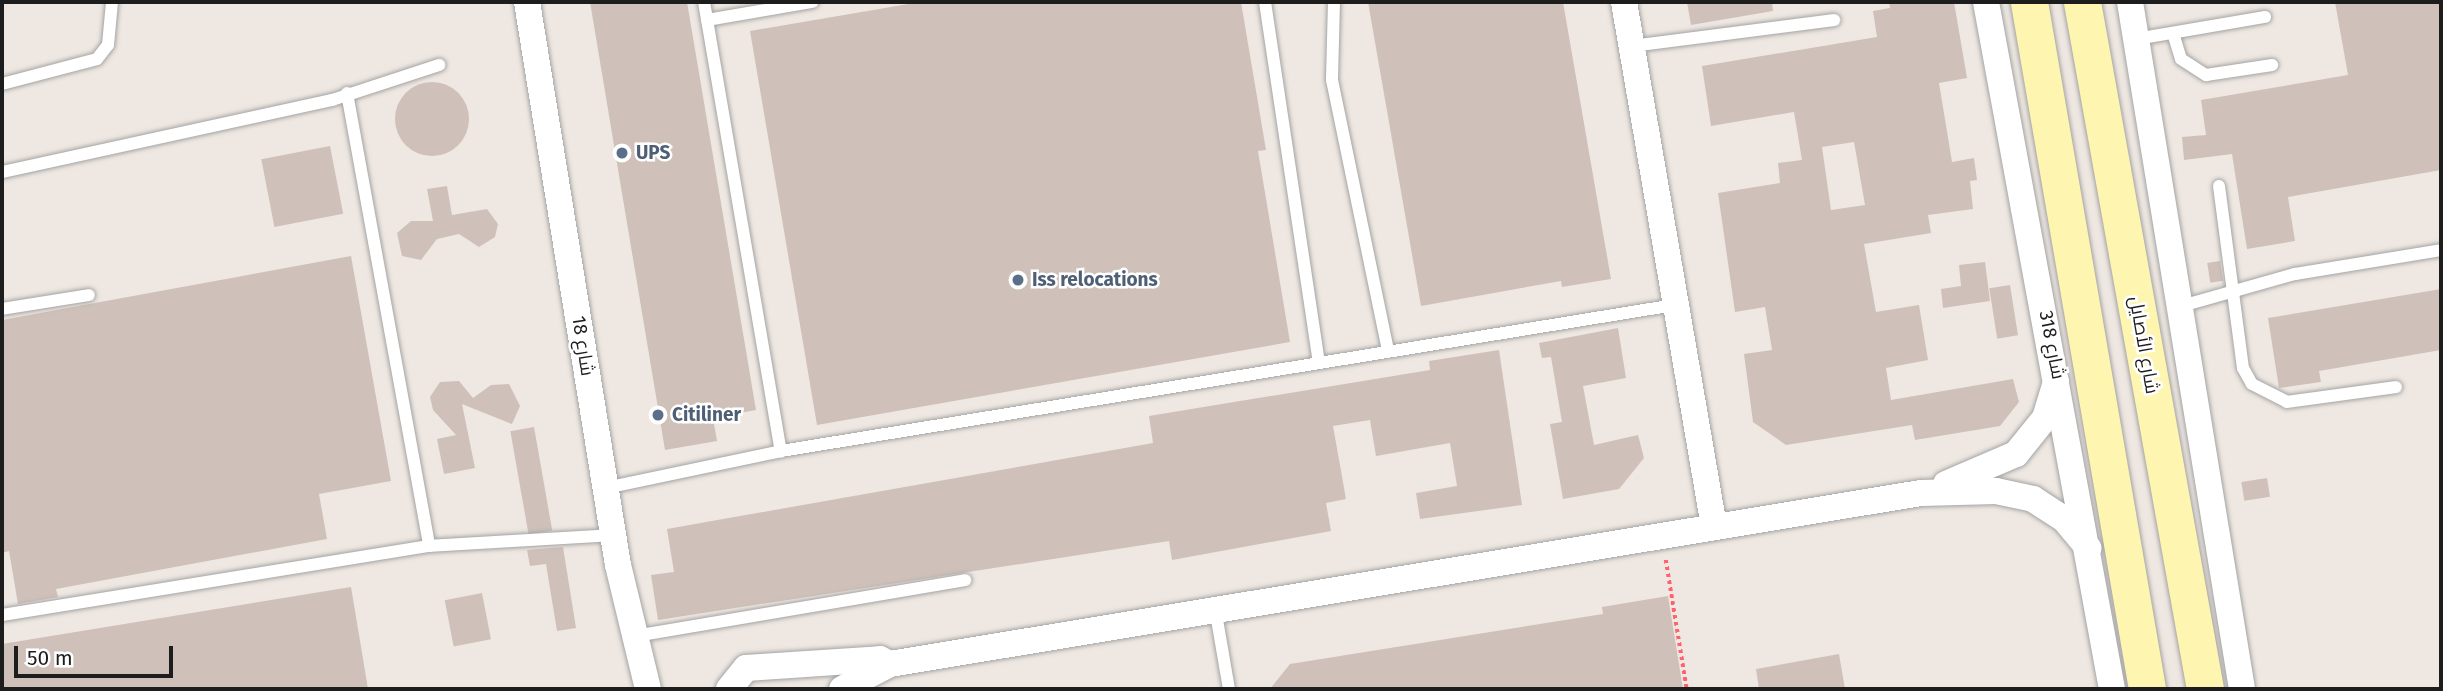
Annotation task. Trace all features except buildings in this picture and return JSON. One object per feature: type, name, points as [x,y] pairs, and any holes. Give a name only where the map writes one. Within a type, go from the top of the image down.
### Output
[{"type":"main road","points":[[2029,2],[2147,689]]},
{"type":"main road","name":"شارع الأصايل","points":[[2082,2],[2205,689]]},
{"type":"street","name":"شارع 18","points":[[527,2],[613,535],[648,689]]},
{"type":"street","points":[[1624,2],[1714,527]]},
{"type":"street","name":"شارع 318","points":[[1986,2],[2057,373],[2112,689]]},
{"type":"street","points":[[2130,2],[2242,689]]},
{"type":"street","points":[[1921,493],[2016,454],[2045,418],[2057,373]]},
{"type":"street","points":[[842,689],[890,664],[1921,493],[1996,491],[2024,496],[2064,519],[2088,548]]},
{"type":"street","points":[[729,689],[746,668],[880,659],[890,664]]},
{"type":"lane","points":[[2,84],[97,60],[108,45],[112,2]]},
{"type":"lane","points":[[704,2],[781,451]]},
{"type":"lane","points":[[707,20],[812,2]]},
{"type":"lane","points":[[1265,2],[1319,362]]},
{"type":"lane","points":[[1334,2],[1332,80],[1388,351]]},
{"type":"lane","points":[[2136,39],[2265,17]]},
{"type":"lane","points":[[1632,46],[1834,20]]},
{"type":"lane","points":[[2173,33],[2181,59],[2206,75],[2272,65]]},
{"type":"lane","points":[[2,172],[347,93],[439,65]]},
{"type":"lane","points":[[347,93],[429,546]]},
{"type":"lane","points":[[2219,186],[2243,368],[2252,384],[2287,402],[2396,387]]},
{"type":"lane","points":[[2178,307],[2295,274],[2441,250]]},
{"type":"lane","points":[[2,309],[89,295]]},
{"type":"lane","points":[[606,488],[781,451],[1675,305]]},
{"type":"lane","points":[[2,615],[429,546],[613,535]]},
{"type":"lane","points":[[635,636],[965,580]]},
{"type":"lane","points":[[1215,608],[1229,689]]},
{"type":"path","points":[[1662,535],[1687,689]]},
{"type":"place","name":"UPS","points":[[622,153]]},
{"type":"place","name":"Iss relocations","points":[[1018,280]]},
{"type":"place","name":"Citiliner","points":[[658,415]]}]
